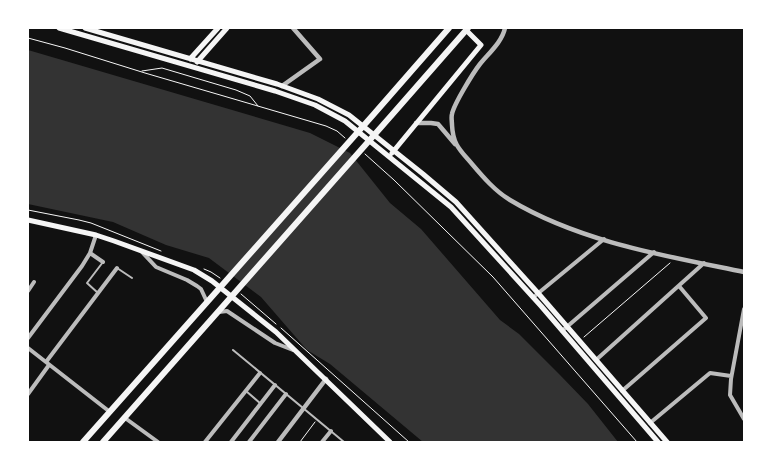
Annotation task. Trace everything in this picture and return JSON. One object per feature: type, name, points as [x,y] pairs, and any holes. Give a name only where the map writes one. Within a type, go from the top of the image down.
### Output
[{"type":"highway","points":[[84,442],[449,28]]},
{"type":"highway","points":[[103,442],[467,29]]},
{"type":"main road","points":[[59,28],[275,91],[315,105],[345,121],[451,207],[533,297],[658,442]]},
{"type":"main road","points":[[85,28],[282,86],[337,108],[357,122],[456,202],[667,442]]},
{"type":"main road","points":[[186,64],[218,28]]},
{"type":"main road","points":[[193,66],[227,28]]},
{"type":"main road","points":[[389,156],[481,45],[467,29]]},
{"type":"main road","points":[[28,220],[96,235],[194,270],[212,281],[268,325],[298,352],[390,442]]},
{"type":"street","points":[[282,86],[320,59],[293,28]]},
{"type":"street","points":[[456,145],[452,130],[452,114],[478,67],[503,36],[505,28]]},
{"type":"street","points":[[416,123],[438,124],[488,183],[509,200],[534,212],[561,224],[626,246],[744,272]]},
{"type":"street","points":[[28,338],[82,266],[90,253],[96,235]]},
{"type":"street","points":[[533,297],[604,239]]},
{"type":"street","points":[[141,251],[156,267],[187,280],[201,289],[207,302]]},
{"type":"street","points":[[562,331],[654,252]]},
{"type":"street","points":[[90,253],[103,262]]},
{"type":"street","points":[[596,360],[704,263]]},
{"type":"street","points":[[28,394],[117,268]]},
{"type":"street","points":[[28,291],[34,282]]},
{"type":"street","points":[[622,391],[706,318],[679,286]]},
{"type":"street","points":[[744,309],[731,376],[730,395],[744,419]]},
{"type":"street","points":[[219,312],[227,311],[275,343],[298,352]]},
{"type":"street","points":[[28,348],[110,412]]},
{"type":"street","points":[[205,442],[260,373]]},
{"type":"street","points":[[650,423],[710,374],[731,376]]},
{"type":"street","points":[[278,442],[326,379]]},
{"type":"street","points":[[231,442],[275,385]]},
{"type":"street","points":[[249,442],[286,394]]},
{"type":"street","points":[[125,418],[158,442]]},
{"type":"street","points":[[322,442],[331,432]]},
{"type":"lane","points":[[98,293],[87,283],[103,262]]},
{"type":"lane","points":[[117,268],[132,278]]},
{"type":"lane","points":[[233,350],[344,442]]},
{"type":"lane","points":[[246,391],[261,404]]},
{"type":"path","points":[[28,38],[326,126],[337,131],[350,142]]},
{"type":"path","points":[[140,72],[162,68],[236,90],[250,96],[259,106]]},
{"type":"path","points":[[364,153],[493,277],[637,442]]},
{"type":"path","points":[[580,341],[676,257]]},
{"type":"path","points":[[300,442],[317,420]]},
{"type":"shaded area","points":[[28,50],[310,133],[350,153],[390,203],[421,229],[500,320],[519,334],[588,404],[618,442],[423,442],[330,364],[307,350],[261,297],[209,258],[166,245],[113,222],[28,204]]}]
